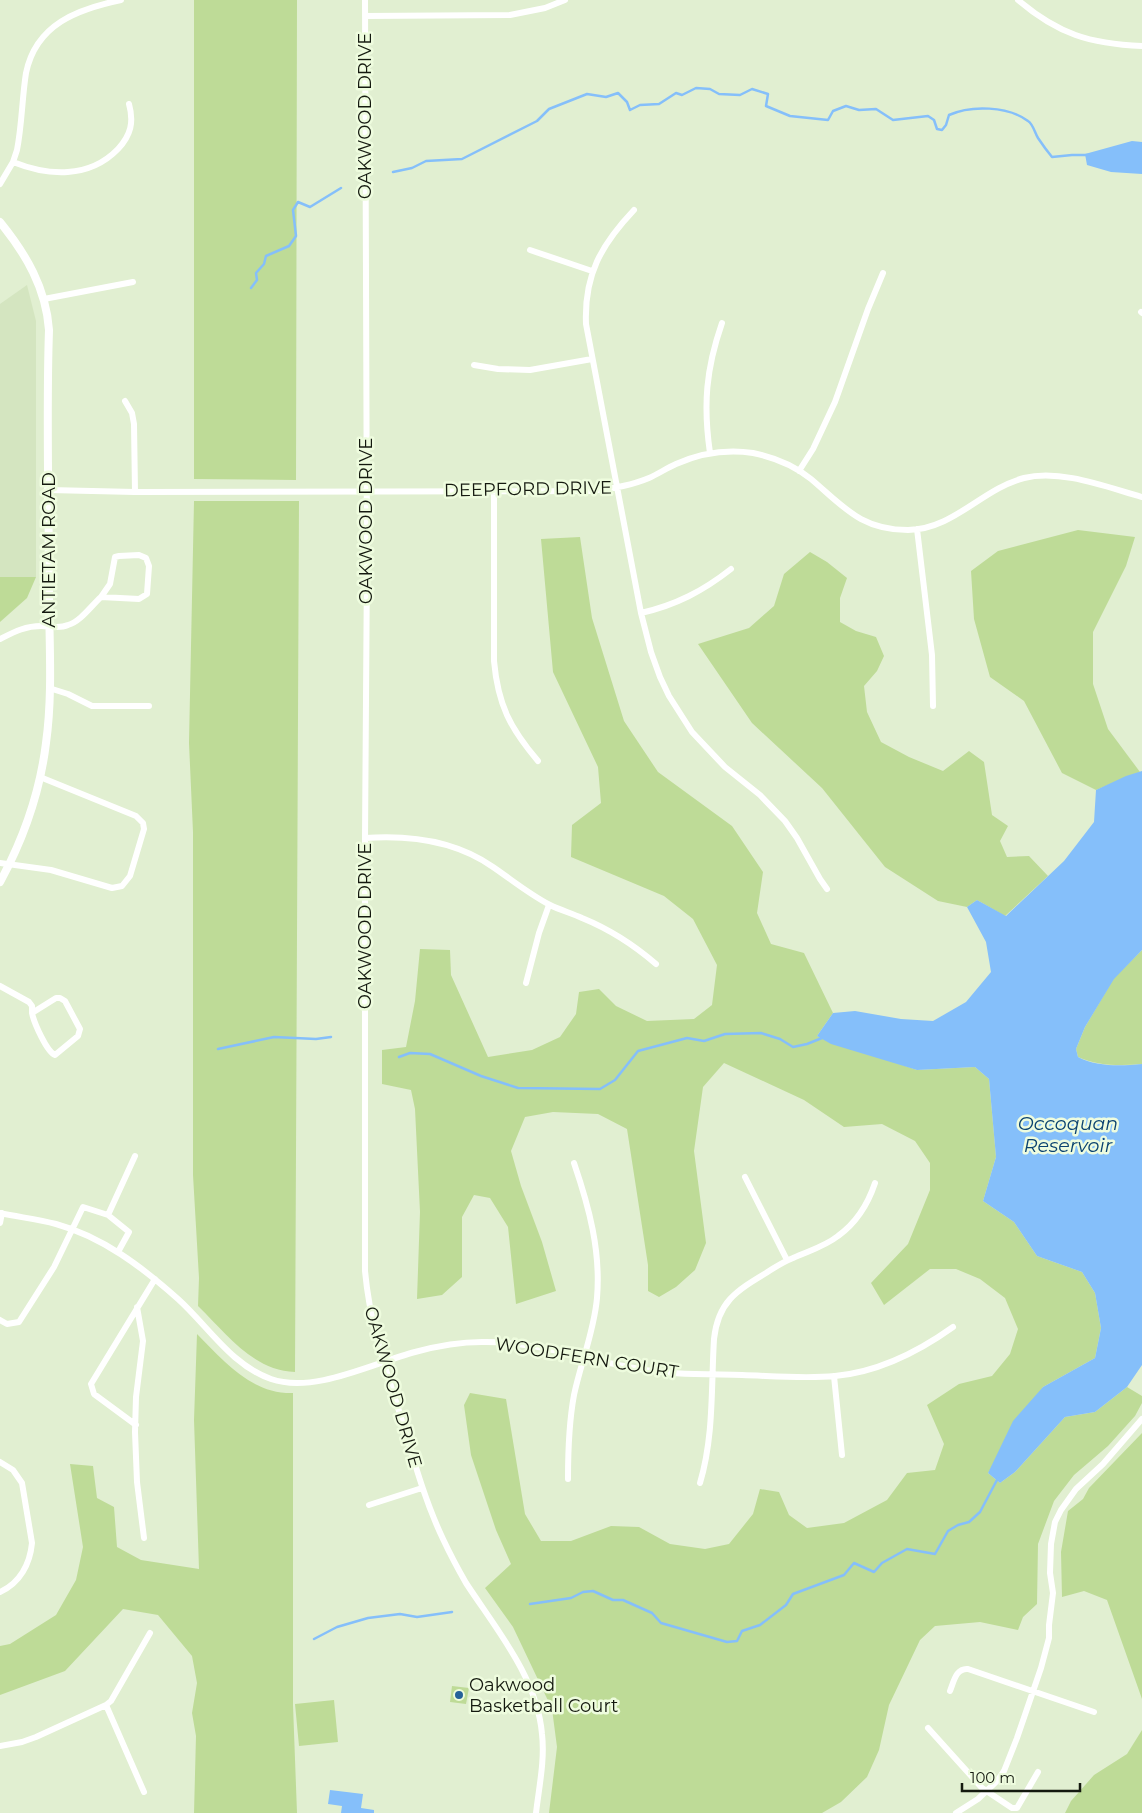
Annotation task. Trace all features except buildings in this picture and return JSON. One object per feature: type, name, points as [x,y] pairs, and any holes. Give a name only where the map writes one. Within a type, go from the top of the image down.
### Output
[{"type":"street","points":[[0,184],[13,162],[19,140],[26,73],[41,40],[55,25],[76,13],[98,5],[121,0]]},
{"type":"street","name":"OAKWOOD DRIVE","points":[[365,0],[365,1271],[372,1322],[422,1488],[443,1539],[460,1572],[515,1657],[534,1698],[542,1729],[543,1748],[536,1813]]},
{"type":"street","points":[[365,16],[510,15],[545,8],[565,0]]},
{"type":"street","points":[[1018,0],[1048,23],[1074,36],[1099,42],[1142,46]]},
{"type":"street","points":[[13,162],[27,168],[53,173],[82,171],[94,167],[114,154],[128,137],[132,116],[129,104]]},
{"type":"street","points":[[634,210],[607,242],[592,272],[587,294],[586,324],[616,488],[651,652],[660,677],[680,715],[706,748],[725,768],[760,795],[785,822],[797,838],[827,889]]},
{"type":"street","name":"ANTIETAM ROAD","points":[[0,222],[25,256],[32,269],[48,312],[49,330],[49,688],[46,741],[40,777],[24,831],[0,882]]},
{"type":"street","points":[[530,250],[592,272]]},
{"type":"street","points":[[799,471],[813,449],[835,402],[868,309],[883,273]]},
{"type":"street","points":[[44,299],[134,282]]},
{"type":"street","points":[[710,453],[706,411],[707,382],[711,360],[722,324]]},
{"type":"street","points":[[474,365],[514,371],[592,359]]},
{"type":"street","points":[[125,401],[132,414],[134,424],[135,492]]},
{"type":"street","name":"DEEPFORD DRIVE","points":[[49,490],[135,492],[590,491],[616,488],[650,477],[675,464],[710,453],[724,451],[756,454],[783,462],[810,479],[849,513],[864,521],[887,528],[917,529],[947,521],[1009,483],[1041,476],[1068,477],[1142,497]]},
{"type":"street","points":[[494,491],[494,661],[496,679],[499,696],[510,722],[538,761]]},
{"type":"street","points":[[917,529],[932,655],[933,706]]},
{"type":"street","points":[[0,639],[22,629],[49,626],[60,627],[74,622],[101,597],[110,584],[115,557],[139,555],[146,558],[149,566],[148,592],[143,598],[101,597]]},
{"type":"street","points":[[641,612],[677,602],[697,593],[731,570]]},
{"type":"street","points":[[49,688],[68,694],[92,706],[149,706]]},
{"type":"street","points":[[0,863],[52,870],[112,888],[122,886],[130,876],[144,829],[140,819],[40,777]]},
{"type":"street","points":[[365,838],[403,837],[421,839],[462,851],[492,866],[549,905],[604,928],[626,940],[656,964]]},
{"type":"street","points":[[526,983],[539,933],[549,905]]},
{"type":"street","points":[[0,986],[29,1002],[32,1006],[32,1013],[34,1019],[52,1054],[58,1054],[79,1034],[79,1024],[65,1001],[60,998],[56,998],[32,1013]]},
{"type":"street","points":[[108,1215],[135,1156]]},
{"type":"street","points":[[568,1479],[570,1419],[596,1307],[598,1276],[597,1254],[588,1210],[574,1163]]},
{"type":"street","points":[[745,1177],[787,1260]]},
{"type":"street","points":[[700,1484],[710,1433],[715,1324],[726,1304],[742,1286],[787,1260],[815,1250],[839,1236],[859,1216],[875,1183]]},
{"type":"street","points":[[0,1320],[7,1324],[19,1322],[54,1266],[83,1207],[108,1215],[129,1232],[118,1252]]},
{"type":"street","points":[[0,1223],[1,1213]]},
{"type":"street","name":"WOODFERN COURT","points":[[1,1213],[41,1221],[72,1230],[89,1236],[118,1252],[155,1279],[246,1366],[274,1380],[293,1383],[313,1383],[415,1352],[442,1346],[481,1342],[533,1346],[636,1369],[712,1375],[834,1376],[870,1369],[894,1361],[926,1345],[953,1327]]},
{"type":"street","points":[[136,1425],[94,1394],[91,1384],[155,1279]]},
{"type":"street","points":[[137,1307],[143,1342],[136,1397],[137,1482],[144,1538]]},
{"type":"street","points":[[834,1376],[842,1455]]},
{"type":"street","points":[[956,1813],[988,1792],[1004,1771],[1033,1691],[1049,1638],[1053,1593],[1050,1557],[1055,1522],[1069,1497],[1122,1444],[1142,1418]]},
{"type":"street","points":[[0,1462],[13,1470],[22,1483],[32,1543],[31,1553],[24,1570],[13,1584],[0,1592]]},
{"type":"street","points":[[369,1505],[422,1488]]},
{"type":"street","points":[[0,1746],[36,1737],[106,1705],[111,1701],[150,1633]]},
{"type":"street","points":[[950,1691],[957,1673],[964,1669],[1094,1712]]},
{"type":"street","points":[[106,1705],[144,1792]]},
{"type":"street","points":[[928,1728],[982,1788],[1012,1808],[1018,1808],[1038,1772]]},
{"type":"shaded area","points":[[27,285],[36,321],[36,577],[0,577],[0,304]]},
{"type":"green space","points":[[194,0],[297,0],[296,480],[194,479]]},
{"type":"green space","points":[[194,501],[299,501],[295,1372],[280,1370],[253,1358],[241,1349],[198,1306],[199,1278],[193,1175],[193,832],[189,743]]},
{"type":"green space","points":[[1078,530],[1135,537],[1126,566],[1093,632],[1093,684],[1108,729],[1140,772],[1096,790],[1062,773],[1024,701],[990,677],[974,619],[971,571],[998,551]]},
{"type":"green space","points":[[580,537],[592,618],[624,721],[658,772],[732,826],[763,872],[757,913],[771,944],[804,953],[833,1013],[817,1036],[917,1070],[975,1067],[989,1079],[996,1157],[983,1201],[1014,1222],[1037,1256],[1082,1272],[1095,1293],[1101,1328],[1095,1358],[1043,1387],[988,1473],[1000,1483],[1015,1472],[1065,1417],[1095,1412],[1127,1387],[1142,1396],[1142,1403],[1135,1416],[1108,1446],[1074,1475],[1054,1501],[1038,1544],[1037,1604],[1023,1617],[1018,1630],[980,1622],[935,1626],[920,1640],[889,1705],[879,1750],[867,1777],[841,1802],[822,1813],[549,1813],[557,1747],[552,1709],[513,1627],[485,1588],[511,1564],[496,1530],[471,1455],[464,1405],[470,1393],[506,1399],[525,1514],[541,1541],[571,1541],[611,1526],[639,1527],[670,1544],[705,1549],[729,1544],[753,1514],[760,1489],[779,1492],[789,1515],[807,1528],[844,1523],[887,1500],[907,1473],[935,1470],[944,1444],[927,1405],[959,1384],[992,1376],[1010,1354],[1018,1329],[1005,1298],[980,1279],[956,1269],[930,1269],[884,1305],[871,1283],[908,1244],[930,1190],[930,1163],[915,1141],[882,1124],[844,1127],[804,1100],[724,1063],[703,1087],[694,1151],[706,1243],[695,1270],[676,1287],[659,1297],[648,1291],[648,1265],[627,1129],[598,1114],[553,1112],[525,1117],[511,1151],[521,1186],[542,1242],[556,1291],[516,1304],[508,1227],[490,1198],[474,1195],[462,1217],[462,1277],[442,1295],[417,1299],[420,1212],[415,1109],[411,1090],[382,1084],[382,1050],[406,1047],[415,1001],[420,949],[450,950],[451,975],[488,1057],[532,1050],[560,1037],[576,1014],[579,992],[599,989],[616,1006],[647,1021],[694,1019],[712,1005],[717,965],[693,919],[664,896],[571,857],[572,825],[601,803],[598,767],[553,672],[541,539]]},
{"type":"green space","points":[[810,552],[827,562],[847,578],[840,598],[840,622],[856,631],[876,637],[884,656],[877,671],[864,686],[867,712],[881,742],[909,757],[943,771],[969,751],[984,762],[992,815],[1008,826],[1000,841],[1007,857],[1029,856],[1048,876],[1005,916],[977,900],[967,907],[938,901],[885,867],[822,788],[752,723],[698,644],[749,628],[774,606],[784,574]]},
{"type":"green space","points":[[0,577],[36,577],[27,598],[0,622]]},
{"type":"green space","points":[[1142,950],[1142,1064],[1109,1065],[1078,1057],[1076,1049],[1085,1027],[1114,978]]},
{"type":"green space","points":[[197,1334],[228,1365],[251,1382],[278,1392],[293,1393],[293,1705],[297,1813],[194,1813],[196,1736],[192,1713],[197,1683],[192,1656],[158,1615],[123,1609],[65,1671],[0,1695],[0,1646],[10,1644],[56,1615],[76,1580],[83,1547],[70,1464],[93,1466],[97,1498],[114,1507],[117,1547],[141,1560],[199,1569],[194,1420]]},
{"type":"green space","points":[[1142,1433],[1142,1699],[1107,1600],[1084,1591],[1062,1597],[1061,1552],[1068,1511],[1083,1499],[1089,1488]]},
{"type":"green space","name":"Oakwood Basketball Court","points":[[452,1686],[469,1688],[466,1704],[450,1702]]},
{"type":"green space","points":[[334,1700],[338,1742],[299,1746],[295,1704]]},
{"type":"green space","points":[[1142,1730],[1142,1813],[1065,1813],[1071,1801],[1094,1775],[1127,1754]]},
{"type":"water","points":[[1132,141],[1142,142],[1142,174],[1111,172],[1087,165],[1085,154]]},
{"type":"water","name":"Occoquan Reservoir","points":[[1142,771],[1142,950],[1114,979],[1085,1027],[1076,1049],[1078,1057],[1093,1063],[1142,1064],[1142,1365],[1127,1387],[1095,1412],[1065,1417],[1015,1472],[1000,1483],[988,1473],[1013,1421],[1043,1387],[1095,1358],[1101,1328],[1095,1293],[1082,1272],[1037,1256],[1014,1222],[983,1201],[996,1157],[989,1079],[975,1067],[917,1070],[831,1044],[817,1036],[833,1013],[855,1011],[901,1019],[933,1021],[966,1002],[991,972],[986,942],[967,907],[977,900],[1006,916],[1064,861],[1094,822],[1096,790]]},
{"type":"water","points":[[330,1790],[363,1794],[361,1808],[374,1810],[374,1813],[341,1813],[342,1806],[328,1804]]},
{"type":"waterway","points":[[393,172],[412,168],[426,161],[462,159],[537,121],[549,109],[587,94],[606,97],[618,93],[627,102],[630,110],[640,105],[659,104],[676,93],[682,95],[696,88],[710,89],[719,94],[740,95],[752,89],[768,94],[766,106],[790,116],[828,120],[833,111],[846,106],[859,110],[876,109],[893,120],[928,116],[934,120],[937,129],[942,130],[946,125],[949,115],[978,109],[1000,110],[1010,112],[1030,122],[1038,138],[1052,157],[1088,155]]},
{"type":"waterway","points":[[251,288],[257,280],[256,273],[264,264],[266,256],[289,246],[296,236],[293,210],[298,202],[310,207],[341,188]]},
{"type":"waterway","points":[[399,1057],[410,1053],[430,1054],[481,1076],[518,1088],[600,1089],[615,1080],[638,1051],[687,1038],[704,1041],[725,1034],[761,1033],[780,1039],[793,1047],[822,1038]]},
{"type":"waterway","points":[[218,1049],[274,1037],[316,1039],[331,1037]]},
{"type":"waterway","points":[[530,1604],[571,1598],[583,1592],[593,1591],[613,1600],[623,1600],[652,1613],[661,1623],[727,1642],[737,1641],[742,1631],[760,1625],[786,1605],[793,1594],[844,1575],[854,1563],[874,1572],[882,1563],[907,1549],[935,1554],[948,1531],[958,1525],[969,1522],[980,1512],[998,1478]]},
{"type":"waterway","points":[[314,1639],[337,1627],[368,1618],[400,1614],[417,1617],[452,1612]]},
{"type":"place","name":"Oakwood Basketball Court","points":[[459,1695]]}]
